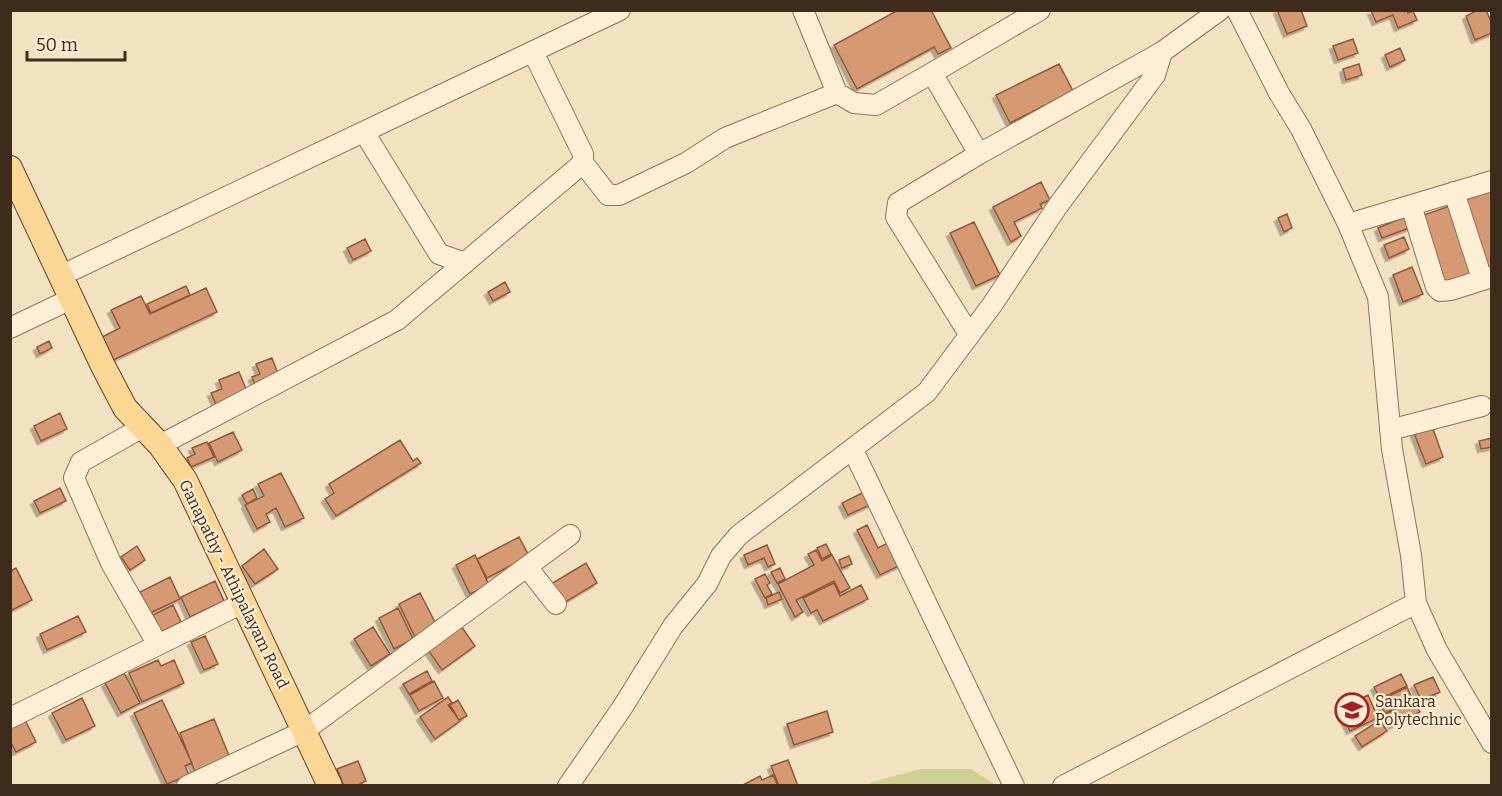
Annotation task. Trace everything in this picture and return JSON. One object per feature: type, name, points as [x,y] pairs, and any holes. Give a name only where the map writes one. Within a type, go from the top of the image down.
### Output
[{"type":"main road","name":"Ganapathy - Athipalayam Road","points":[[10,168],[125,408],[160,445],[185,480],[330,786]]},
{"type":"street","points":[[60,276],[620,10]]},
{"type":"street","points":[[803,10],[837,93],[854,103],[876,105],[1040,10]]},
{"type":"street","points":[[969,334],[896,218],[898,203],[979,154],[1162,52],[1220,10]]},
{"type":"street","points":[[1237,10],[1348,224],[1378,297],[1392,449],[1411,555],[1416,603],[1437,650],[1491,743]]},
{"type":"street","points":[[533,52],[583,154],[583,163],[608,195],[619,195],[686,163],[725,138],[837,93]]},
{"type":"street","points":[[568,786],[622,708],[673,626],[707,584],[721,556],[740,535],[927,392],[992,305],[1057,207],[1155,75],[1162,52]]},
{"type":"street","points":[[932,74],[979,154]]},
{"type":"street","points":[[364,132],[439,254],[465,263]]},
{"type":"street","points":[[160,445],[397,320],[583,163]]},
{"type":"street","points":[[1348,224],[1491,182]]},
{"type":"street","points":[[1411,205],[1436,287],[1440,291],[1451,290],[1487,278],[1454,192]]},
{"type":"street","points":[[10,328],[71,299]]},
{"type":"street","points":[[1390,430],[1482,406]]},
{"type":"street","points":[[143,427],[81,462],[74,477],[111,563],[158,645]]},
{"type":"street","points":[[853,450],[1014,786]]},
{"type":"street","points":[[187,786],[304,731],[570,535]]},
{"type":"street","points":[[527,567],[556,604]]},
{"type":"street","points":[[10,718],[243,603]]},
{"type":"street","points":[[1063,786],[1416,603]]},
{"type":"green space","points":[[920,769],[971,769],[996,785],[868,785]]},
{"type":"building","points":[[894,10],[931,10],[951,48],[938,54],[934,47],[857,89],[834,45],[895,12]]},
{"type":"building","points":[[1277,10],[1301,10],[1307,26],[1287,34]]},
{"type":"building","points":[[1407,10],[1408,13],[1413,11],[1417,20],[1398,28],[1393,15],[1376,22],[1371,11]]},
{"type":"building","points":[[1478,10],[1486,10],[1492,24],[1492,33],[1475,40],[1466,16]]},
{"type":"building","points":[[1353,39],[1358,53],[1338,60],[1333,46]]},
{"type":"building","points":[[1400,48],[1405,60],[1390,67],[1385,55]]},
{"type":"building","points":[[1059,64],[1073,91],[1010,123],[996,95]]},
{"type":"building","points":[[1359,64],[1362,75],[1346,80],[1343,69]]},
{"type":"building","points":[[1041,182],[1050,200],[1040,204],[1042,208],[1014,222],[1021,236],[1011,242],[993,207]]},
{"type":"building","points":[[1492,190],[1492,268],[1483,271],[1463,201]]},
{"type":"building","points":[[1450,206],[1475,275],[1441,287],[1421,216]]},
{"type":"building","points":[[1287,214],[1292,228],[1284,232],[1278,218]]},
{"type":"building","points":[[1407,216],[1412,227],[1382,238],[1378,228]]},
{"type":"building","points":[[974,222],[1000,275],[976,286],[950,233]]},
{"type":"building","points":[[1404,237],[1409,249],[1389,258],[1384,245]]},
{"type":"building","points":[[365,239],[371,251],[353,260],[347,248]]},
{"type":"building","points":[[1412,267],[1423,294],[1403,302],[1393,275]]},
{"type":"building","points":[[505,282],[510,292],[493,301],[488,292]]},
{"type":"building","points":[[186,286],[190,295],[151,313],[147,304]]},
{"type":"building","points":[[206,288],[217,312],[111,361],[100,338],[120,328],[111,310],[141,296],[150,314]]},
{"type":"building","points":[[49,341],[52,348],[40,354],[37,347]]},
{"type":"building","points":[[272,358],[280,379],[256,388],[252,377],[260,374],[256,364]]},
{"type":"building","points":[[239,372],[249,396],[218,409],[211,393],[222,389],[219,380]]},
{"type":"building","points":[[60,413],[67,429],[41,441],[34,426]]},
{"type":"building","points":[[1432,426],[1443,457],[1426,464],[1414,433]]},
{"type":"building","points":[[233,432],[242,450],[218,462],[209,443]]},
{"type":"building","points":[[1492,438],[1492,447],[1481,449],[1479,441]]},
{"type":"building","points":[[400,440],[413,461],[417,458],[421,463],[336,516],[325,499],[334,493],[329,484]]},
{"type":"building","points":[[207,442],[214,457],[191,467],[187,458],[195,454],[192,448]]},
{"type":"building","points":[[281,473],[304,518],[285,527],[276,508],[266,514],[270,522],[257,529],[245,505],[264,496],[258,484]]},
{"type":"building","points":[[60,488],[66,501],[40,513],[34,501]]},
{"type":"building","points":[[253,489],[257,498],[247,504],[242,495]]},
{"type":"building","points":[[866,491],[872,504],[848,515],[842,503]]},
{"type":"building","points":[[867,525],[878,548],[892,541],[903,564],[880,575],[857,530]]},
{"type":"building","points":[[519,537],[529,556],[487,578],[477,559]]},
{"type":"building","points":[[826,544],[831,554],[822,559],[817,548]]},
{"type":"building","points":[[767,545],[775,564],[768,567],[764,558],[748,565],[744,555]]},
{"type":"building","points":[[137,546],[145,560],[130,570],[121,557]]},
{"type":"building","points":[[264,549],[278,569],[255,584],[242,566]]},
{"type":"building","points":[[816,550],[822,561],[832,555],[850,588],[840,593],[834,581],[796,600],[803,612],[795,617],[778,584],[814,565],[808,554]]},
{"type":"building","points":[[475,555],[489,585],[470,594],[456,565]]},
{"type":"building","points":[[849,556],[852,564],[842,568],[839,560]]},
{"type":"building","points":[[586,563],[597,583],[562,604],[551,584]]},
{"type":"building","points":[[16,568],[32,600],[10,611],[10,571]]},
{"type":"building","points":[[780,568],[785,579],[777,583],[771,572]]},
{"type":"building","points":[[765,574],[772,594],[765,598],[755,579]]},
{"type":"building","points":[[170,577],[180,599],[150,613],[140,592]]},
{"type":"building","points":[[215,581],[224,601],[190,617],[181,597]]},
{"type":"building","points":[[834,583],[840,596],[861,585],[868,599],[823,621],[817,610],[811,613],[803,598]]},
{"type":"building","points":[[779,592],[782,599],[768,605],[766,598]]},
{"type":"building","points":[[420,593],[437,626],[415,637],[399,604]]},
{"type":"building","points":[[173,605],[181,622],[161,632],[153,615]]},
{"type":"building","points":[[398,608],[413,639],[394,649],[379,618]]},
{"type":"building","points":[[78,616],[86,632],[47,650],[40,634]]},
{"type":"building","points":[[461,626],[475,646],[442,670],[428,650]]},
{"type":"building","points":[[373,627],[390,654],[371,666],[354,639]]},
{"type":"building","points":[[205,636],[218,664],[204,670],[191,642]]},
{"type":"building","points":[[158,660],[161,666],[174,660],[184,683],[142,702],[129,673]]},
{"type":"building","points":[[427,671],[432,681],[409,694],[403,684]]},
{"type":"building","points":[[124,673],[140,703],[121,713],[105,683]]},
{"type":"building","points":[[1401,674],[1407,686],[1380,699],[1374,687]]},
{"type":"building","points":[[1433,677],[1440,692],[1421,700],[1414,685]]},
{"type":"building","points":[[434,681],[443,698],[419,711],[410,695]]},
{"type":"building","points":[[1407,687],[1413,700],[1385,713],[1379,701]]},
{"type":"building","points":[[1368,695],[1378,718],[1350,731],[1339,709]]},
{"type":"building","points":[[448,697],[452,703],[448,705],[460,721],[435,739],[420,717]]},
{"type":"building","points":[[82,698],[95,726],[66,740],[52,713]]},
{"type":"building","points":[[162,700],[192,763],[185,766],[189,775],[167,784],[134,713]]},
{"type":"building","points":[[458,700],[467,716],[459,720],[450,705]]},
{"type":"building","points":[[1414,700],[1420,712],[1392,726],[1386,714]]},
{"type":"building","points":[[827,711],[833,732],[794,745],[787,724]]},
{"type":"building","points":[[23,716],[36,742],[16,752],[10,741],[10,722]]},
{"type":"building","points":[[214,719],[230,758],[195,772],[180,733]]},
{"type":"building","points":[[1380,720],[1387,731],[1362,747],[1355,736]]},
{"type":"building","points":[[788,760],[798,786],[779,786],[771,766]]},
{"type":"building","points":[[358,761],[366,781],[356,786],[344,786],[337,769]]},
{"type":"building","points":[[773,775],[778,786],[741,786],[760,776],[762,780]]},
{"type":"place","name":"Sankara Polytechnic","points":[[1352,710]]}]
